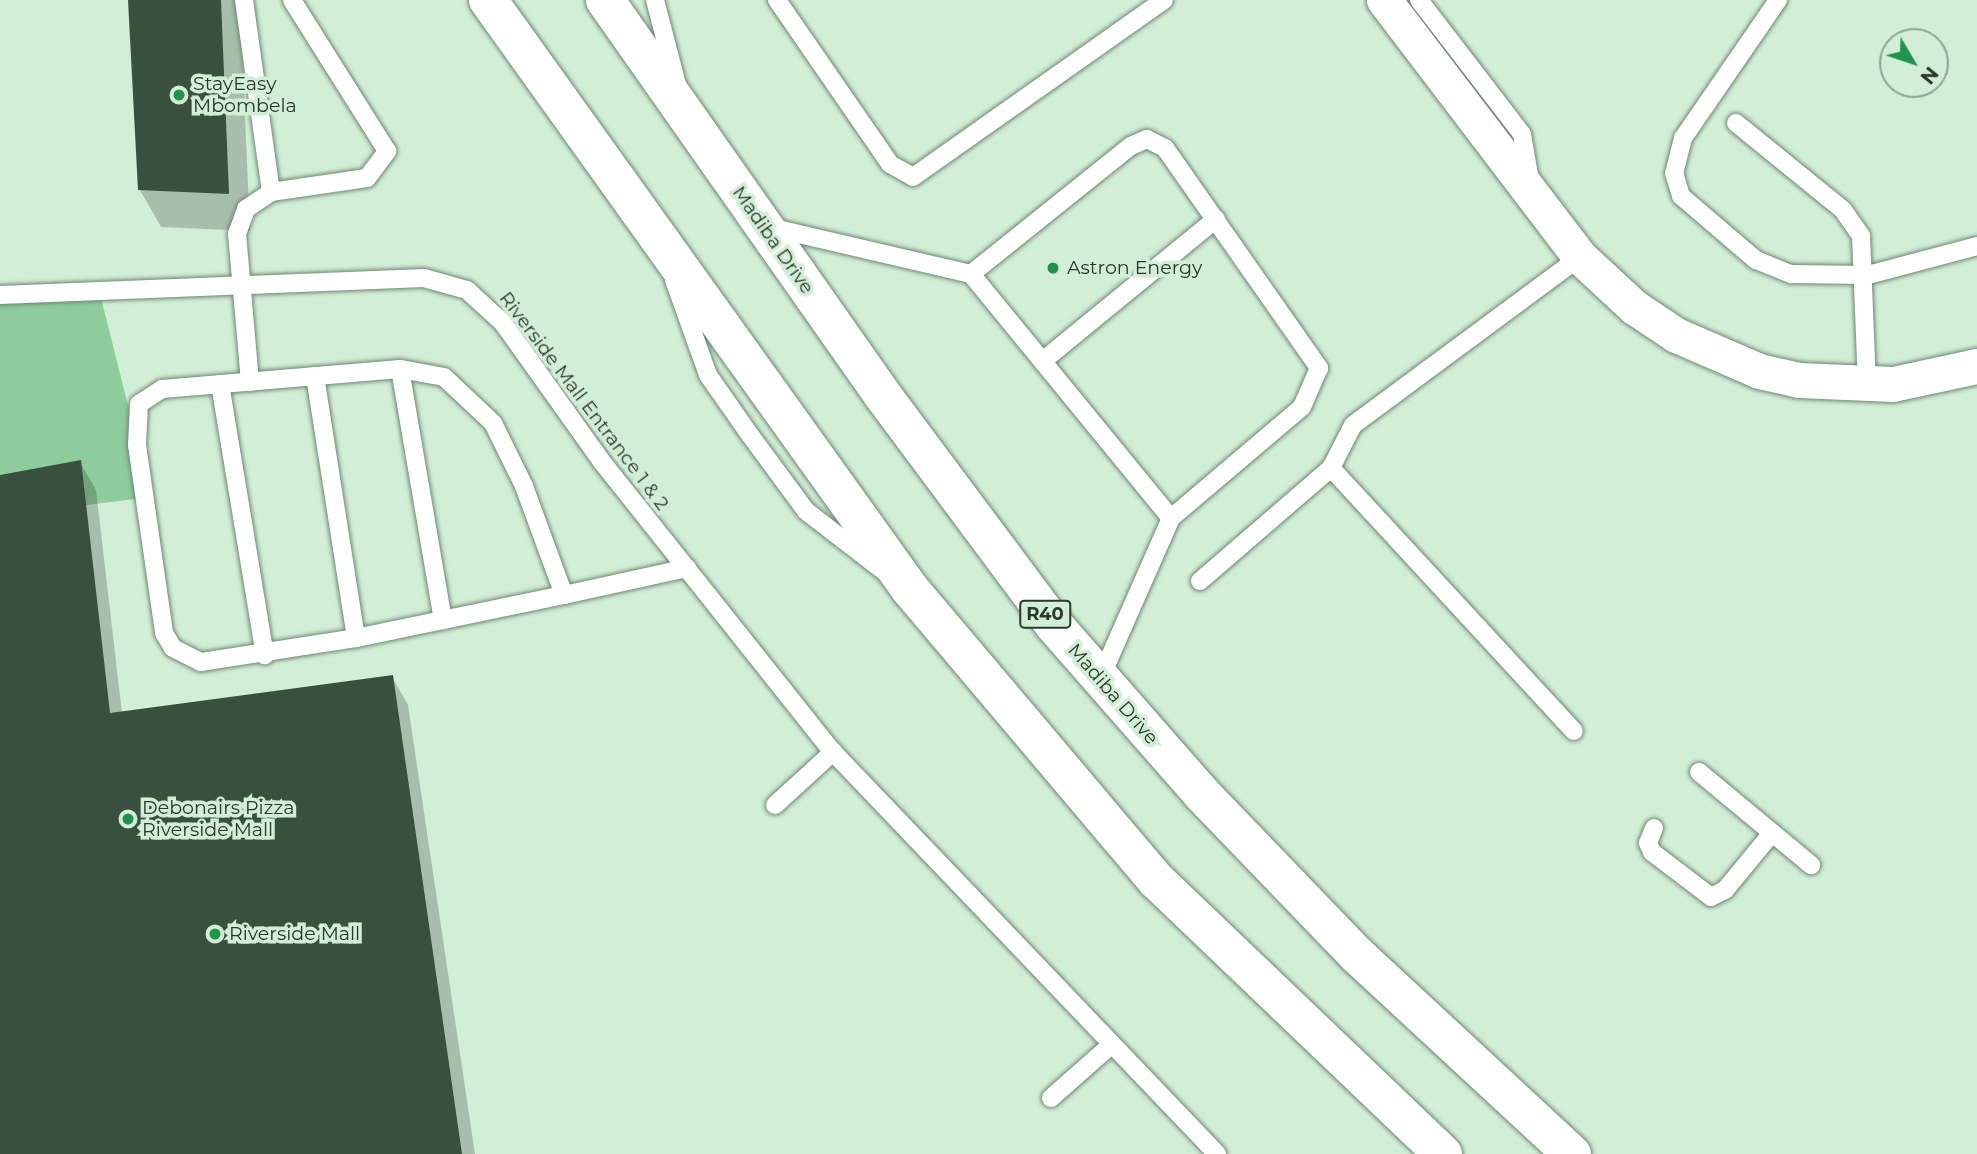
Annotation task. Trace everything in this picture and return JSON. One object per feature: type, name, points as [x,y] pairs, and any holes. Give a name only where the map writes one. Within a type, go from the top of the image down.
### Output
[{"type":"main road","points":[[488,0],[910,589],[1156,880],[1443,1154]]},
{"type":"main road","name":"Madiba Drive","points":[[605,0],[971,517],[1100,679],[1357,955],[1572,1154]]},
{"type":"street","points":[[1384,0],[1580,257],[1634,307],[1711,353],[1799,380],[1867,384],[1977,366]]},
{"type":"lane","points":[[244,0],[271,192]]},
{"type":"lane","points":[[250,382],[237,228],[253,202],[271,192],[367,178],[387,151],[292,0]]},
{"type":"lane","points":[[655,0],[682,110]]},
{"type":"lane","points":[[777,0],[890,164],[914,177],[1164,0]]},
{"type":"lane","points":[[1419,0],[1522,134],[1532,196]]},
{"type":"lane","points":[[1778,0],[1683,138],[1676,183],[1698,215],[1765,265],[1800,275],[1868,275],[1977,246]]},
{"type":"lane","points":[[1736,123],[1843,210],[1861,236],[1868,275],[1867,384]]},
{"type":"lane","points":[[971,274],[1143,139],[1165,148],[1308,345],[1319,379],[1302,407],[1171,518],[1100,679]]},
{"type":"lane","points":[[1045,359],[1216,219]]},
{"type":"lane","points":[[762,225],[971,274],[1045,359],[1171,518]]},
{"type":"lane","points":[[1200,581],[1331,468],[1353,425],[1580,257]]},
{"type":"lane","name":"Riverside Mall Entrance 1 & 2","points":[[0,295],[243,283],[424,278],[467,290],[503,323],[687,568],[833,752],[1217,1154]]},
{"type":"lane","points":[[564,595],[524,486],[493,424],[444,377],[400,369],[219,384],[149,394],[135,416],[164,633],[173,648],[201,662],[265,655],[356,638],[564,595],[687,568]]},
{"type":"lane","points":[[400,369],[443,620]]},
{"type":"lane","points":[[315,376],[356,638]]},
{"type":"lane","points":[[219,384],[265,655]]},
{"type":"lane","points":[[1331,468],[1573,732]]},
{"type":"lane","points":[[775,805],[833,752]]},
{"type":"lane","points":[[1699,772],[1811,865]]},
{"type":"lane","points":[[1654,828],[1648,842],[1652,852],[1711,897],[1725,890],[1772,833]]},
{"type":"lane","points":[[1051,1098],[1111,1045]]},
{"type":"green space","points":[[99,290],[151,497],[86,505],[0,475],[0,295]]},
{"type":"building","name":"StayEasy Mbombela","points":[[128,0],[221,0],[229,194],[138,190]]},
{"type":"building","name":"Riverside Mall","points":[[81,460],[110,713],[393,675],[462,1154],[0,1154],[0,475]]},
{"type":"place","name":"StayEasy Mbombela","points":[[179,95]]},
{"type":"place","name":"Astron Energy","points":[[1053,268]]},
{"type":"place","name":"Debonairs Pizza Riverside Mall","points":[[128,819]]},
{"type":"place","name":"Riverside Mall","points":[[215,934]]}]
